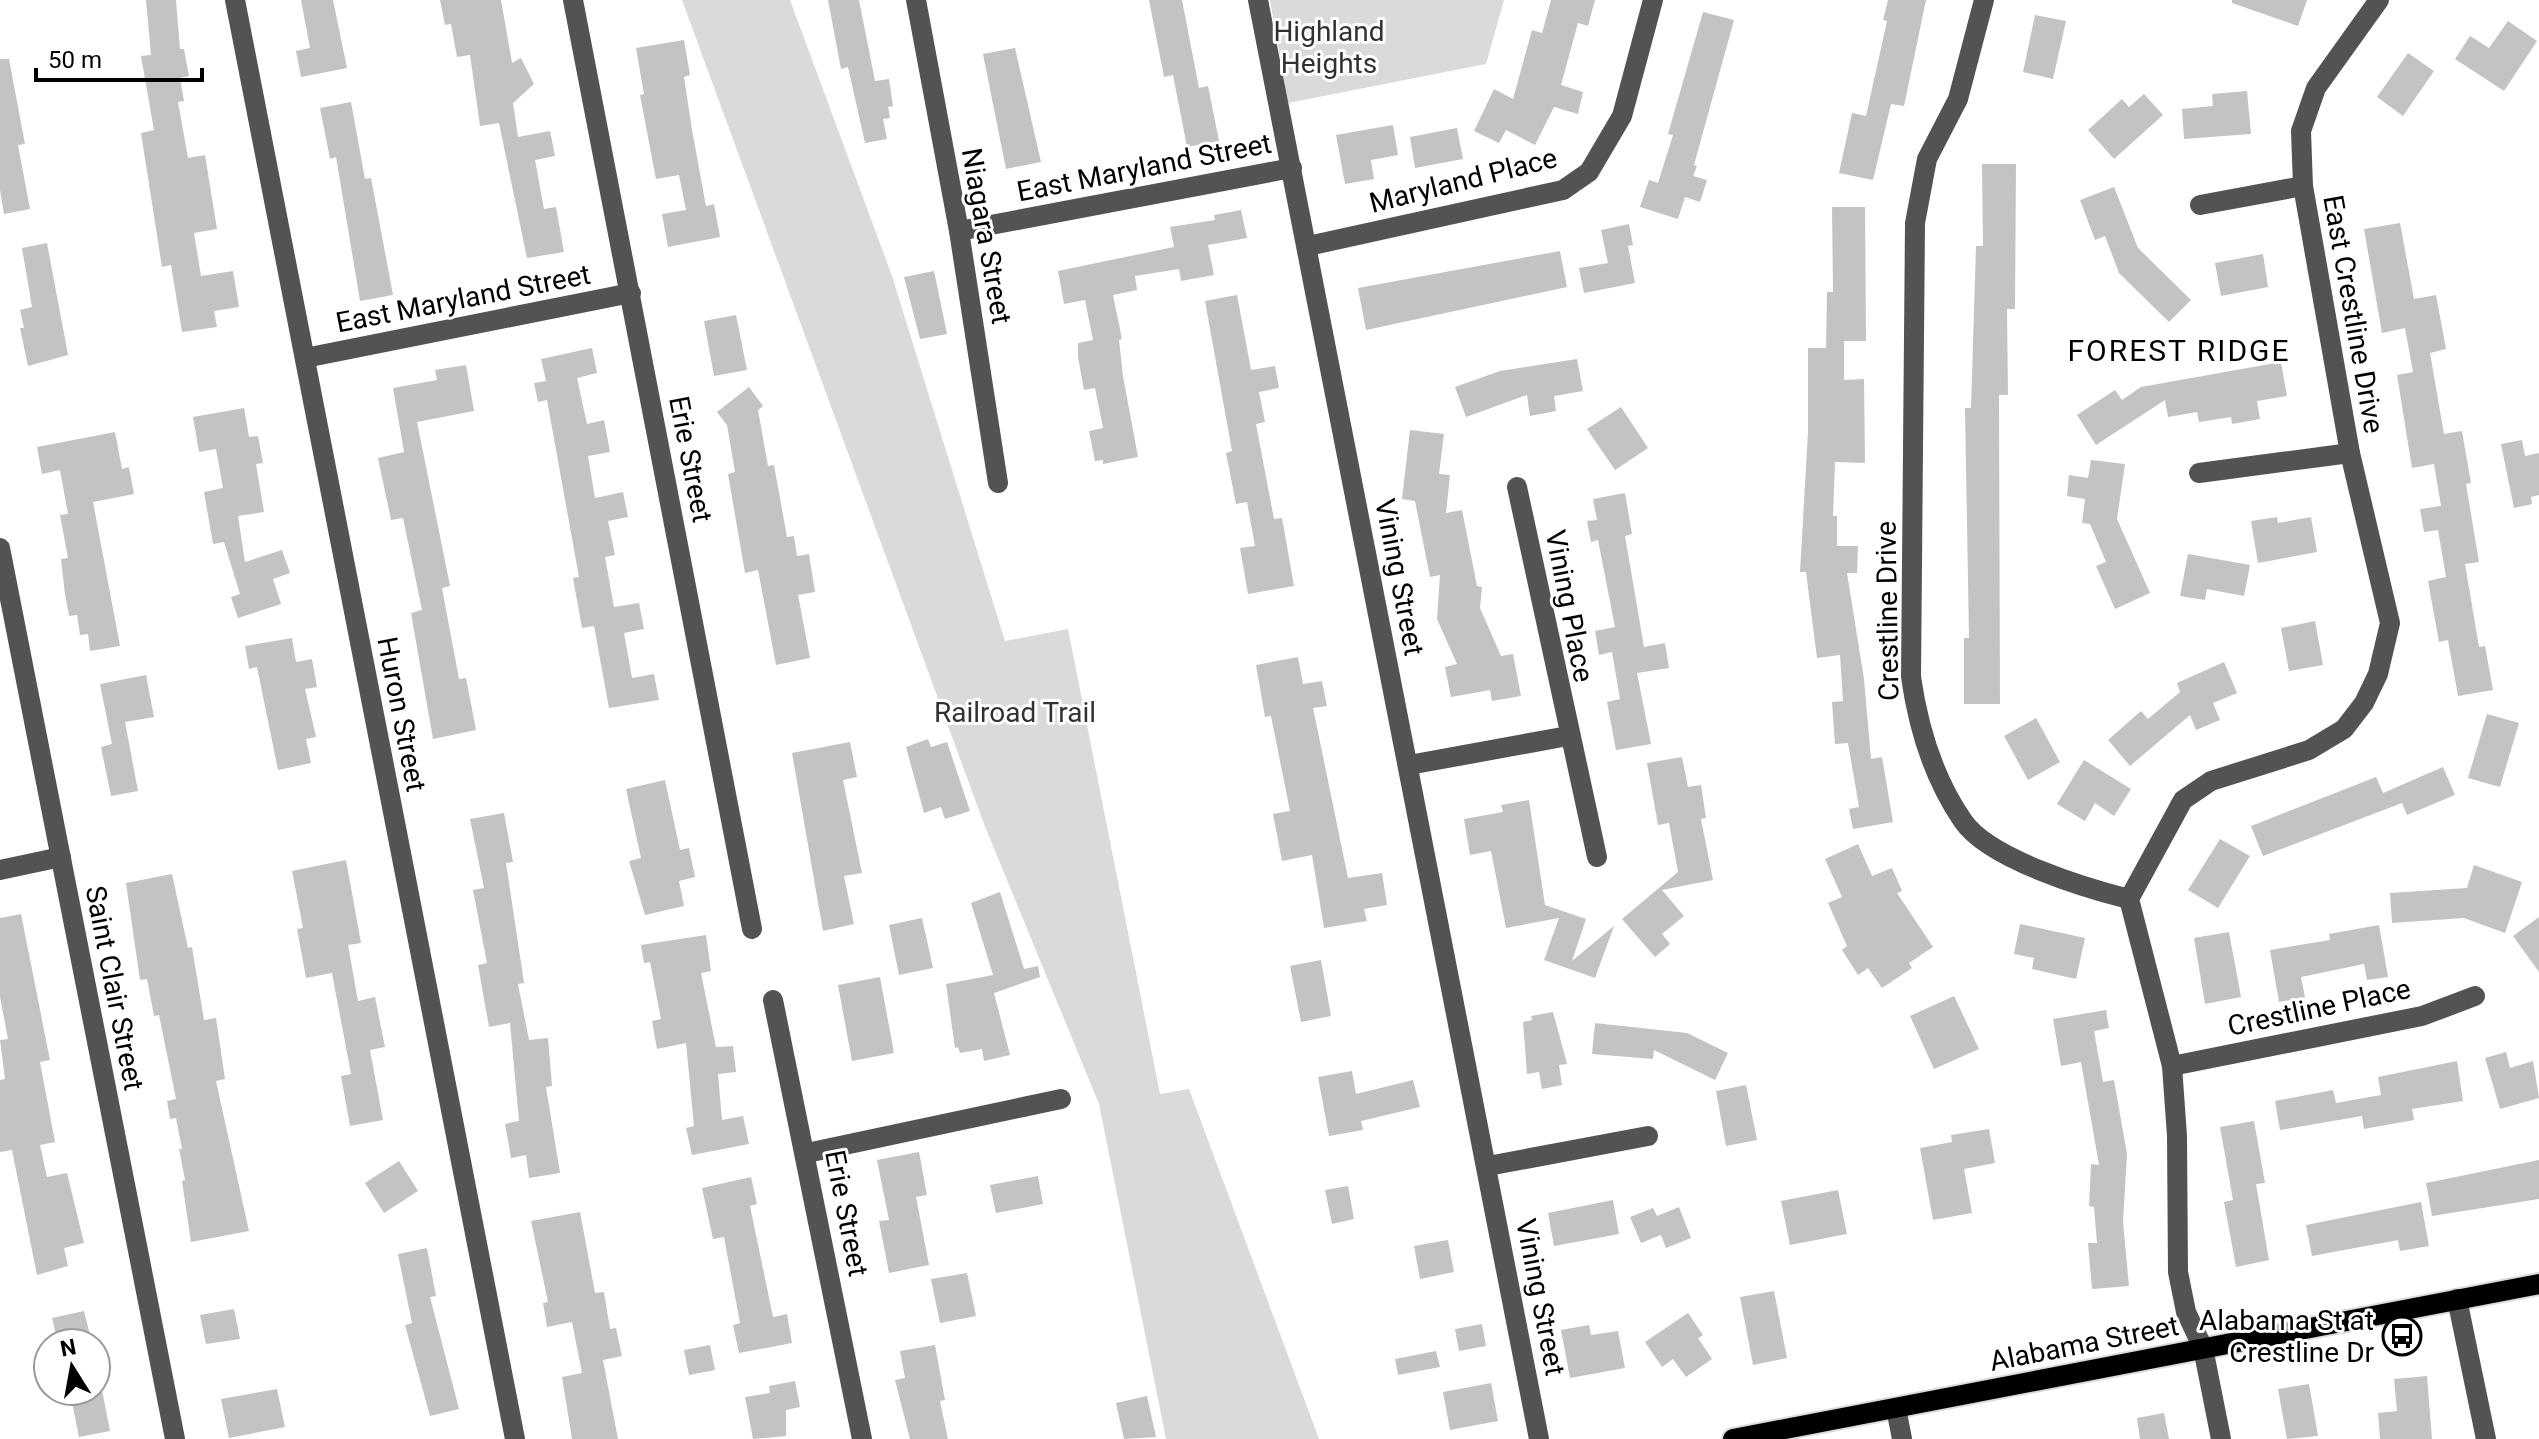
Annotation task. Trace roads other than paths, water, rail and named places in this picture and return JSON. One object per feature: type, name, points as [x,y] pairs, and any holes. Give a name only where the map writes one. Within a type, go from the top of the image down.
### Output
[{"type":"main road","name":"Alabama Street","points":[[1733,1439],[2539,1284]]},
{"type":"street","name":"Huron Street","points":[[235,0],[515,1439]]},
{"type":"street","name":"Erie Street","points":[[573,0],[752,929]]},
{"type":"street","name":"Niagara Street","points":[[916,0],[959,231],[998,483]]},
{"type":"street","name":"Vining Street","points":[[1258,0],[1539,1439]]},
{"type":"street","name":"Maryland Place","points":[[1308,246],[1563,190],[1589,172],[1622,116],[1653,0]]},
{"type":"street","name":"Crestline Drive","points":[[1984,0],[1958,99],[1927,159],[1915,223],[1911,677],[1918,726],[1963,822],[1979,837],[2055,878],[2129,899]]},
{"type":"street","name":"East Crestline Drive","points":[[2129,899],[2183,800],[2211,781],[2309,750],[2344,729],[2364,703],[2378,674],[2390,623],[2350,453],[2303,186],[2301,131],[2316,88],[2379,0]]},
{"type":"street","name":"East Maryland Street","points":[[959,231],[1292,168]]},
{"type":"street","name":"East Crestline Drive","points":[[2200,205],[2303,186]]},
{"type":"street","name":"East Maryland Street","points":[[305,358],[631,293]]},
{"type":"street","name":"East Crestline Drive","points":[[2199,473],[2350,453]]},
{"type":"street","name":"Vining Place","points":[[1517,487],[1568,736],[1597,857]]},
{"type":"street","name":"Saint Clair Street","points":[[0,548],[175,1439]]},
{"type":"street","points":[[1409,765],[1568,736]]},
{"type":"street","points":[[0,870],[61,857]]},
{"type":"street","points":[[2129,899],[2172,1066],[2177,1136],[2178,1272],[2186,1312],[2203,1348],[2221,1439]]},
{"type":"street","name":"Crestline Place","points":[[2172,1066],[2422,1016],[2475,996]]},
{"type":"street","name":"Erie Street","points":[[773,1000],[807,1153],[862,1439]]},
{"type":"street","points":[[807,1153],[1061,1099]]},
{"type":"street","points":[[1488,1166],[1648,1136]]},
{"type":"street","points":[[2457,1299],[2486,1439]]},
{"type":"street","points":[[1896,1408],[1902,1439]]},
{"type":"place","name":"Alabama St at Crestline Dr","points":[[2402,1336]]},
{"type":"district","name":"FOREST RIDGE","points":[[2179,351]]},
{"type":"park label","name":"Highland Heights","points":[[1329,47]]},
{"type":"park label","name":"Railroad Trail","points":[[1015,712]]}]
